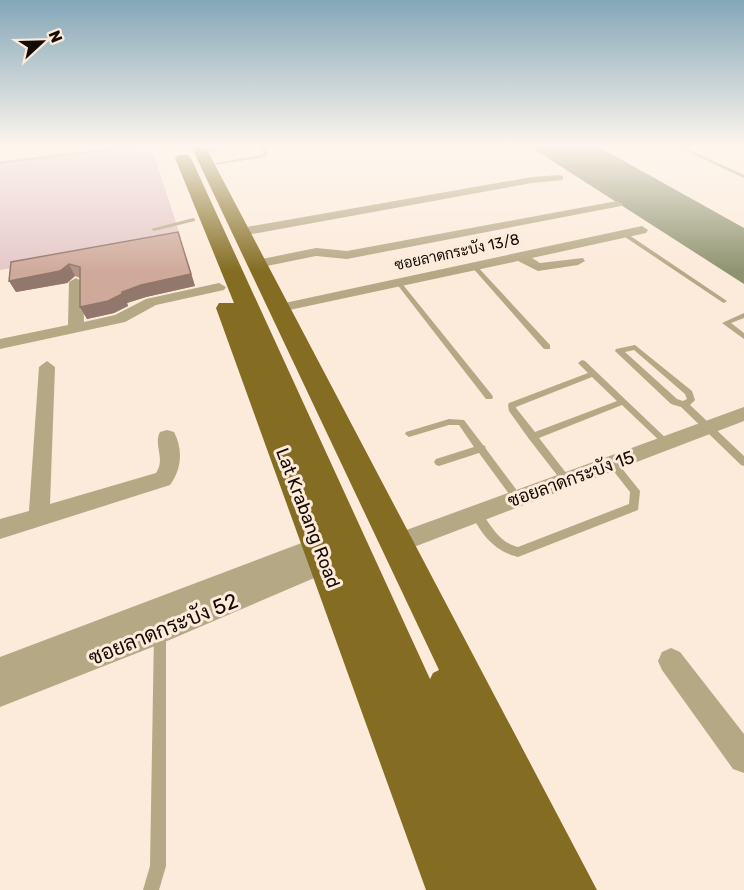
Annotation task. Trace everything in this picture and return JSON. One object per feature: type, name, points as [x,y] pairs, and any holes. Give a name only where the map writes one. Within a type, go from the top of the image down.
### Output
[{"type":"main road","name":"Lat Krabang Road","points":[[181,188],[452,890]]},
{"type":"main road","points":[[210,188],[500,890]]},
{"type":"main road","points":[[212,188],[544,890]]},
{"type":"main road","points":[[218,188],[571,890]]},
{"type":"street","points":[[241,232],[490,188]]},
{"type":"street","points":[[257,264],[316,252],[347,255],[617,204]]},
{"type":"street","name":"ซอยลาดกระบัง 13/8","points":[[280,308],[642,230]]},
{"type":"street","points":[[561,247],[590,271]]},
{"type":"street","points":[[520,256],[538,267],[578,261]]},
{"type":"street","points":[[76,282],[76,328]]},
{"type":"street","points":[[0,344],[120,319],[151,302],[219,287]]},
{"type":"street","points":[[39,518],[47,367]]},
{"type":"street","name":"ซอยลาดกระบัง 15","points":[[398,543],[744,414]]},
{"type":"street","points":[[0,529],[163,479],[171,471],[172,465],[167,437]]},
{"type":"street","name":"ซอยลาดกระบัง 52","points":[[0,693],[161,620],[322,554]]},
{"type":"street","name":"ซอยลาดกระบัง 52","points":[[0,670],[161,620]]},
{"type":"street","points":[[671,661],[744,758]]},
{"type":"lane","points":[[154,229],[193,220]]},
{"type":"lane","points":[[624,234],[724,301]]},
{"type":"lane","points":[[472,265],[547,347]]},
{"type":"lane","points":[[398,282],[489,397]]},
{"type":"lane","points":[[744,315],[726,322],[744,337]]},
{"type":"lane","points":[[684,404],[691,400],[689,393],[635,347],[619,351],[674,402],[684,404],[743,460]]},
{"type":"lane","points":[[582,363],[668,444]]},
{"type":"lane","points":[[567,481],[532,438],[512,409],[512,405],[593,375]]},
{"type":"lane","points":[[532,438],[622,402]]},
{"type":"lane","points":[[409,434],[449,422],[461,422],[518,499]]},
{"type":"lane","points":[[439,462],[482,448]]},
{"type":"lane","points":[[476,514],[495,542],[518,552],[634,507],[635,491],[613,464]]},
{"type":"lane","points":[[151,890],[159,866],[161,620]]},
{"type":"shaded area","points":[[0,188],[165,188],[181,238],[0,270]]},
{"type":"shaded area","points":[[594,188],[671,188],[744,228],[744,284]]},
{"type":"building","points":[[178,232],[191,274],[141,285],[122,292],[108,301],[80,307],[80,267],[69,264],[60,271],[9,281],[11,262]]}]
